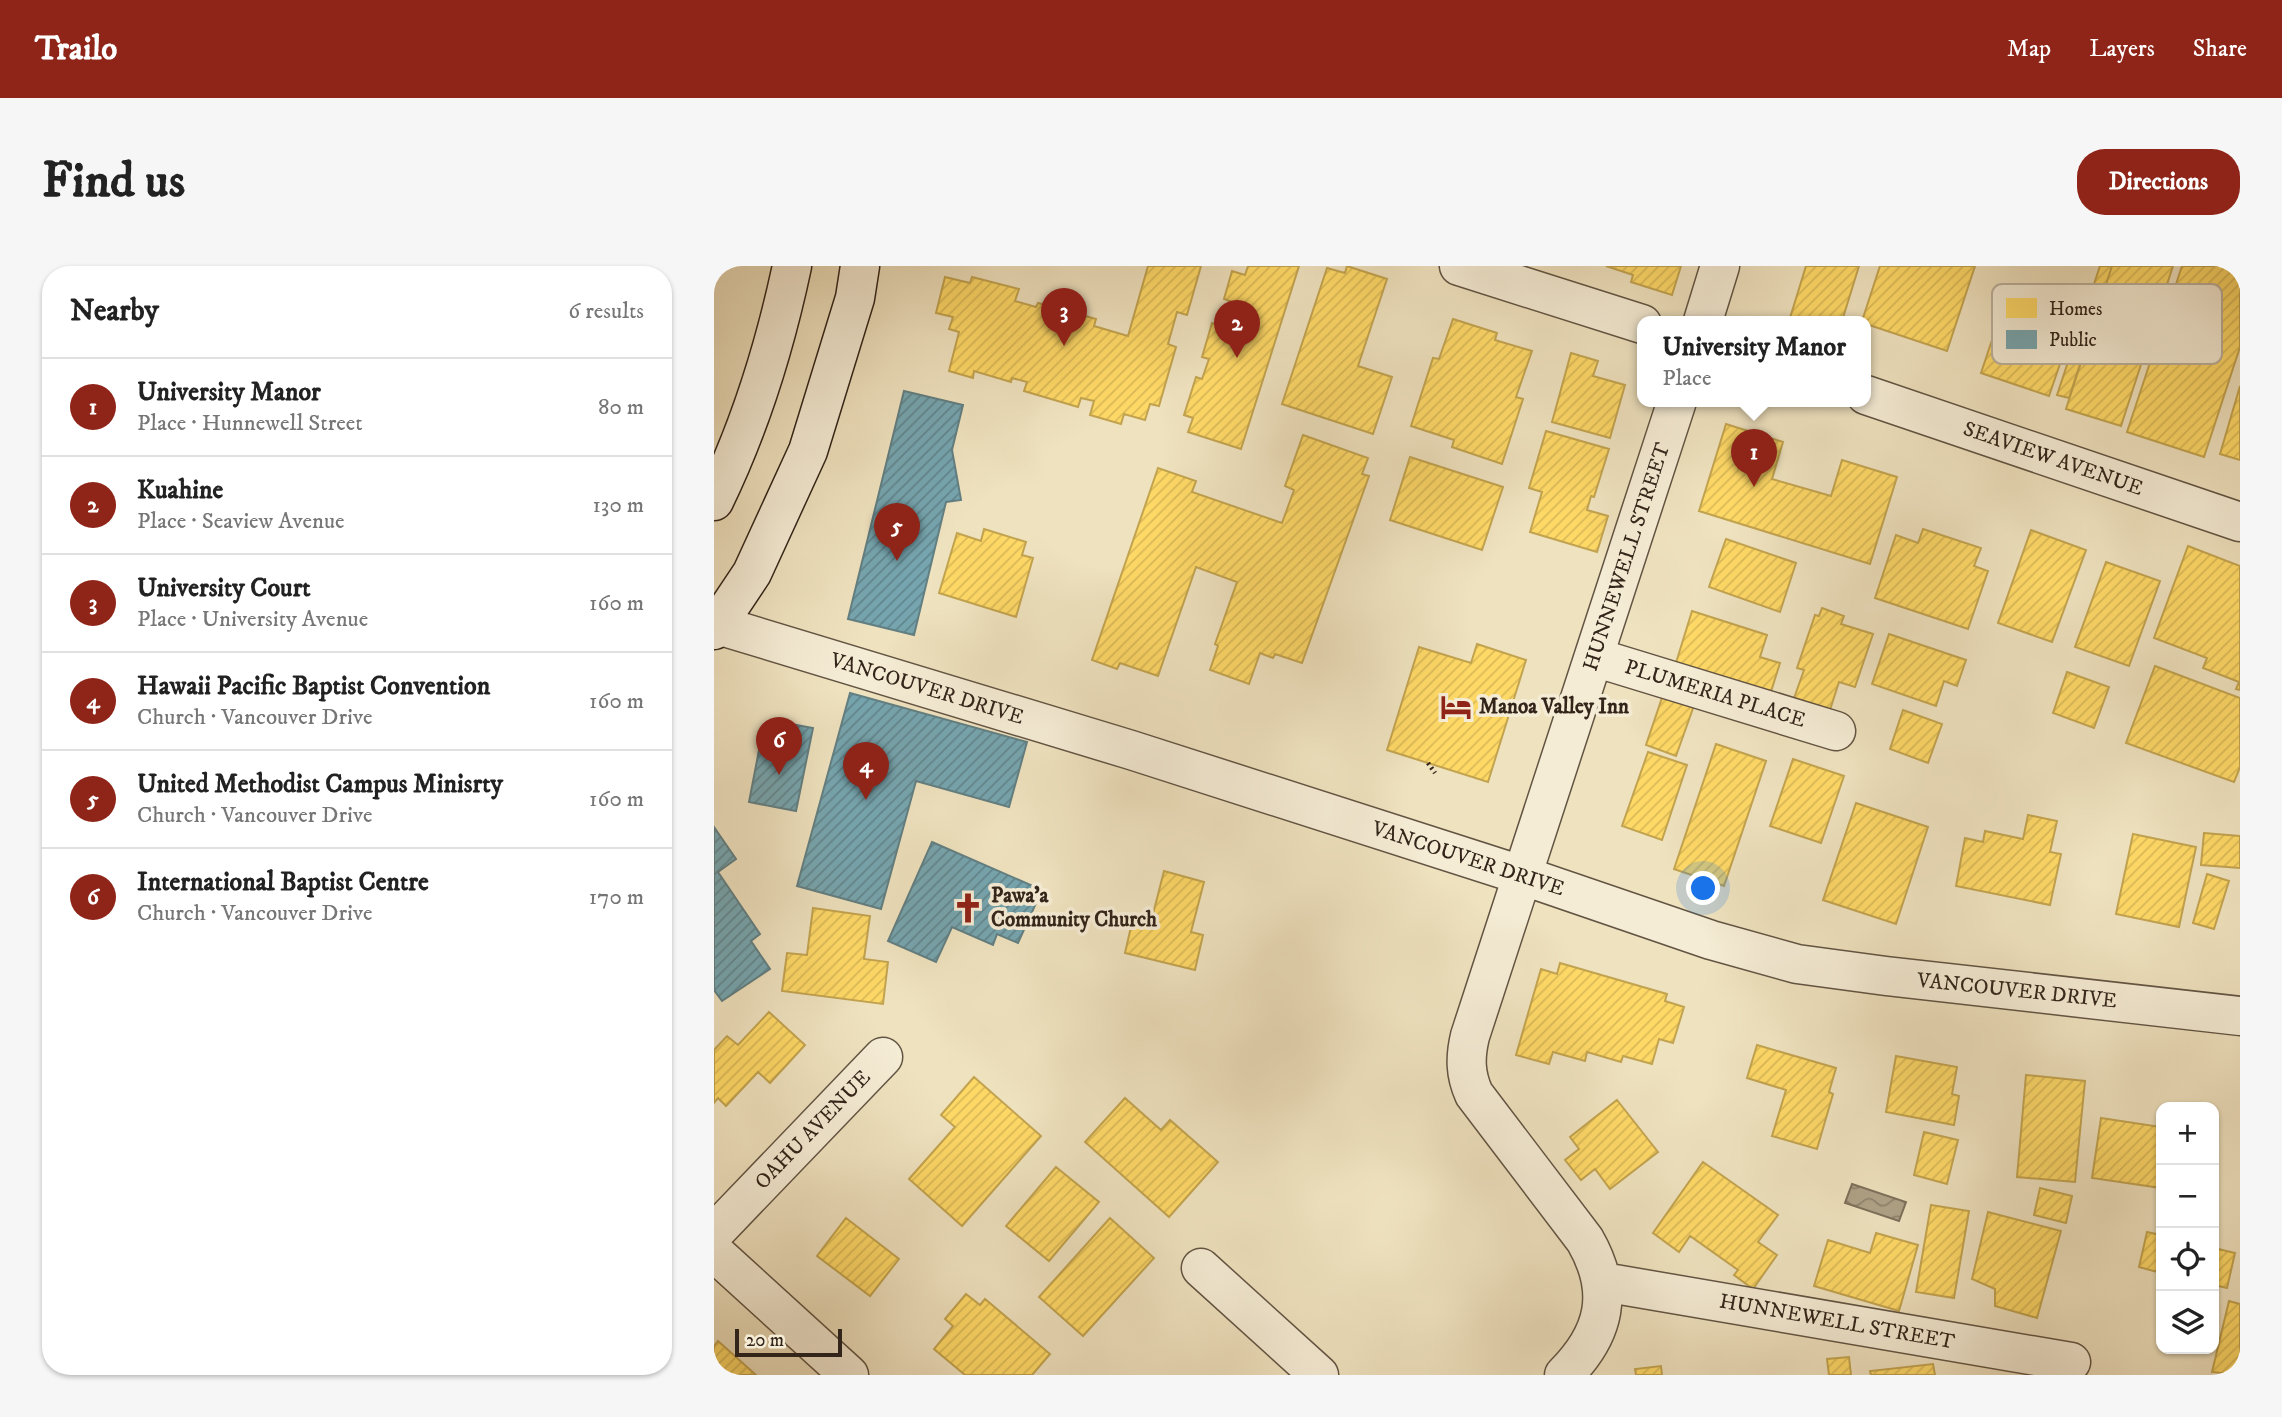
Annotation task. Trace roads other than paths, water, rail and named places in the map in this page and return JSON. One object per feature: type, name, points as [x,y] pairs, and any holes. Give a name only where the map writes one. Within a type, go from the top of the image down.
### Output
[{"type":"street","points":[[714,500],[736,456],[759,388],[792,266]]},
{"type":"street","points":[[715,626],[752,573],[808,451],[855,298],[860,266]]},
{"type":"street","points":[[1459,266],[1637,322]]},
{"type":"street","points":[[1705,316],[1720,266]]},
{"type":"street","name":"SEAVIEW AVENUE","points":[[1871,397],[2240,522]]},
{"type":"street","name":"HUNNEWELL STREET","points":[[1564,1375],[1578,1362],[1594,1338],[1602,1310],[1603,1282],[1585,1240],[1479,1102],[1470,1085],[1466,1066],[1470,1036],[1676,407]]},
{"type":"street","name":"VANCOUVER DRIVE","points":[[715,626],[1131,750],[1524,876],[1711,940],[1797,964],[2240,1016]]},
{"type":"street","name":"PLUMERIA PLACE","points":[[1594,657],[1836,731]]},
{"type":"street","name":"OAHU AVENUE","points":[[714,1233],[883,1057]]},
{"type":"street","points":[[714,1252],[849,1375]]},
{"type":"street","points":[[1201,1268],[1319,1375]]},
{"type":"street","name":"HUNNEWELL STREET","points":[[1603,1282],[2071,1362]]},
{"type":"water","points":[[1852,1184],[1906,1202],[1899,1221],[1845,1203]]},
{"type":"place","name":"University Court","points":[[1064,346]]},
{"type":"place","name":"Kuahine","points":[[1237,358]]},
{"type":"place","name":"University Manor","points":[[1754,487]]},
{"type":"place","name":"United Methodist Campus Minisrty","points":[[897,561]]},
{"type":"place","name":"Manoa Valley Inn","points":[[1456,707]]},
{"type":"place","name":"International Baptist Centre","points":[[779,775]]},
{"type":"place","name":"Hawaii Pacific Baptist Convention","points":[[866,800]]},
{"type":"place","name":"Pawa'a Community Church","points":[[968,908]]}]
